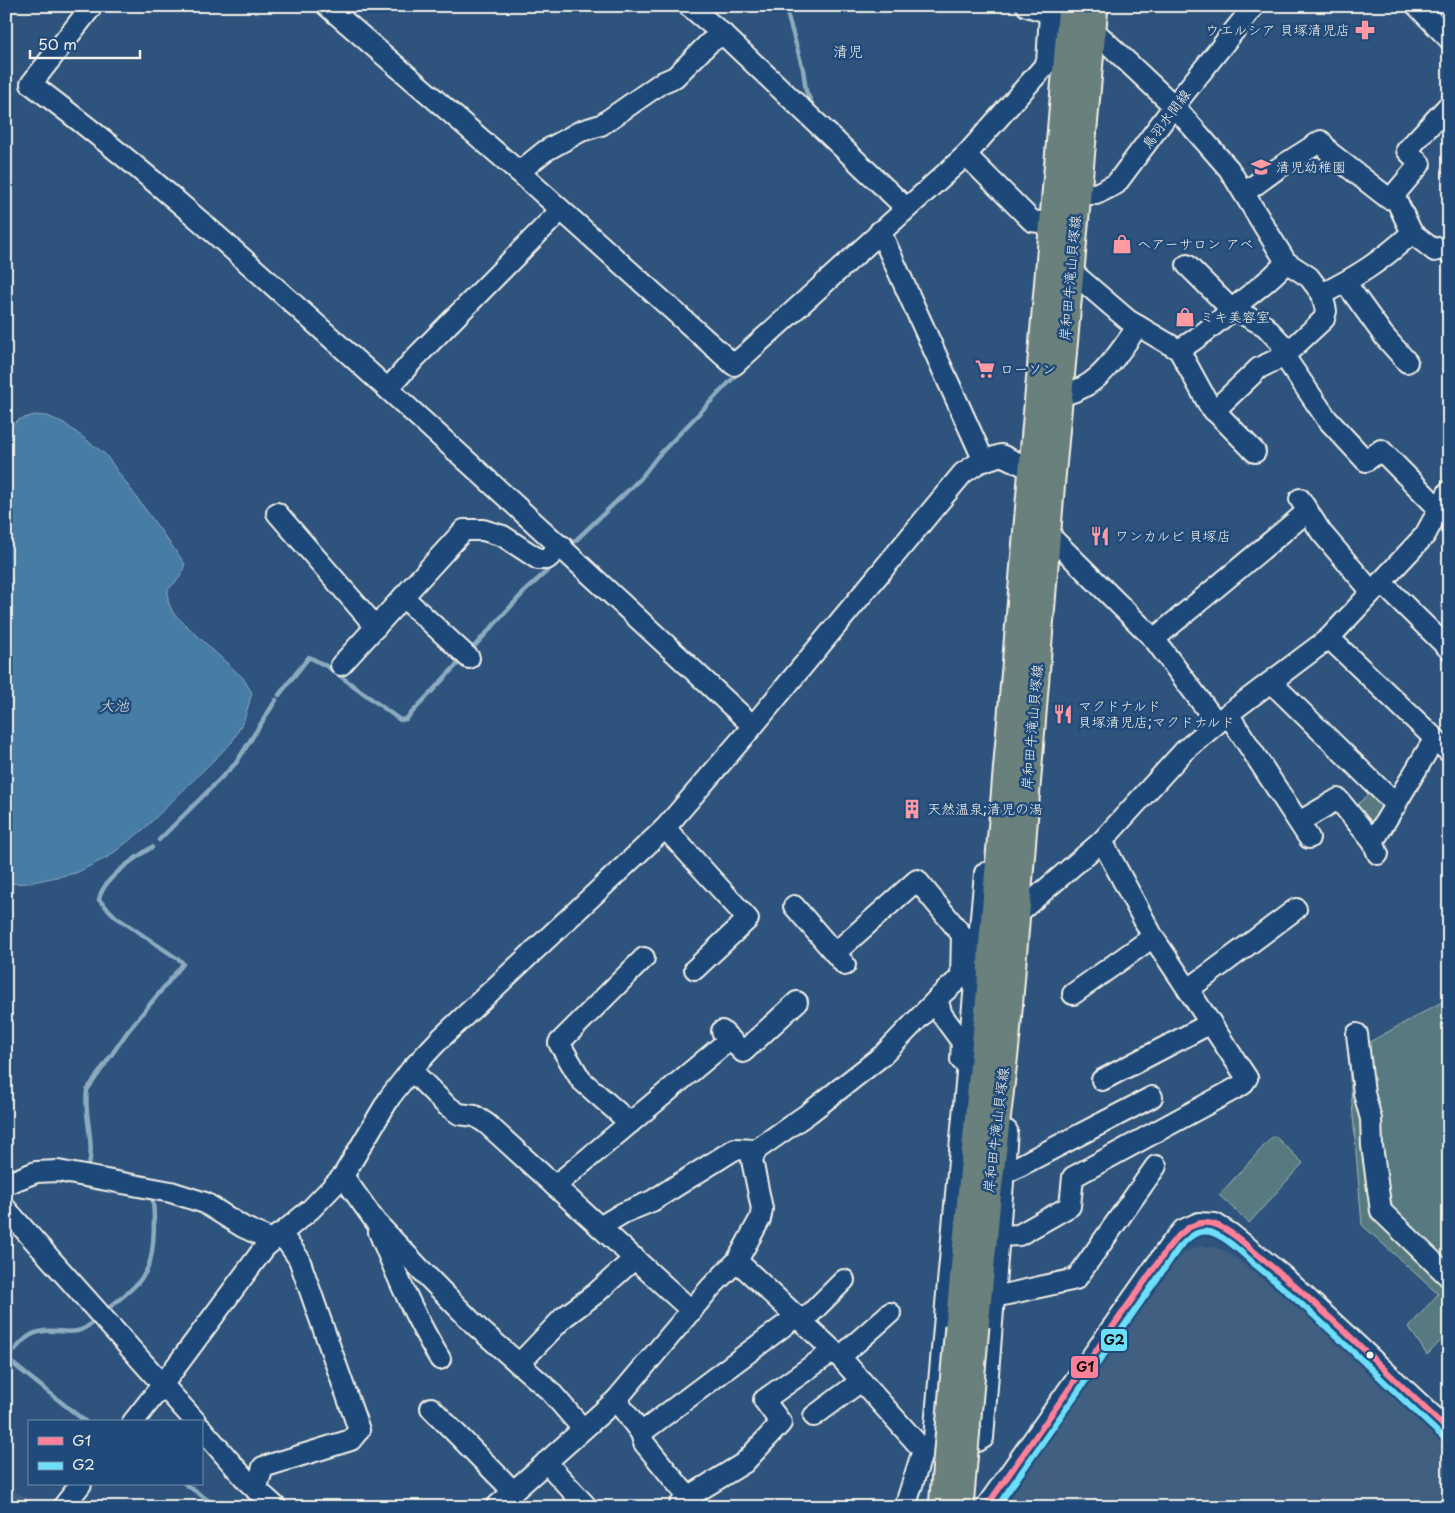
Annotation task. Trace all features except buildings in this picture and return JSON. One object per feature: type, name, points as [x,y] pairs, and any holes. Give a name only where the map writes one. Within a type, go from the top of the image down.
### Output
[{"type":"main road","name":"岸和田牛滝山貝塚線","points":[[960,1507],[967,1326],[1007,758],[1028,513],[1042,474],[1060,394],[1070,274],[1067,193],[1080,12]]},
{"type":"main road","name":"岸和田牛滝山貝塚線","points":[[994,955],[1017,914],[1048,534],[1042,474],[1053,224],[1067,193]]},
{"type":"main road","name":"岸和田牛滝山貝塚線","points":[[942,1507],[967,1326]]},
{"type":"street","points":[[92,6],[31,84],[74,116],[210,229],[562,546],[753,726]]},
{"type":"street","points":[[327,6],[519,172],[734,366],[880,231],[966,155],[1047,62],[1050,13],[1027,6]]},
{"type":"street","points":[[689,6],[723,34],[906,208]]},
{"type":"street","name":"鳥羽水間線","points":[[1067,193],[1096,194],[1116,184],[1174,106],[1254,6]]},
{"type":"street","points":[[1417,6],[1449,40]]},
{"type":"street","points":[[1080,12],[1174,106],[1228,169],[1286,262],[1309,277],[1322,294],[1326,311],[1324,319],[1284,356],[1258,368],[1214,411]]},
{"type":"street","points":[[519,172],[545,150],[581,131],[601,125],[661,82],[675,77],[709,43],[723,34]]},
{"type":"street","points":[[1244,193],[1321,141],[1329,152],[1388,198],[1394,195],[1420,164],[1408,150],[1449,105]]},
{"type":"street","points":[[966,155],[1032,221],[1053,224]]},
{"type":"street","points":[[1394,195],[1412,232],[1435,251],[1445,246]]},
{"type":"street","points":[[388,389],[415,358],[560,211]]},
{"type":"street","points":[[880,231],[984,460]]},
{"type":"street","points":[[1322,294],[1382,260],[1412,232]]},
{"type":"street","points":[[1179,350],[1205,334],[1233,308],[1276,275],[1286,262]]},
{"type":"street","points":[[1187,265],[1233,308],[1265,326],[1281,343],[1284,356],[1327,418],[1366,461],[1381,450],[1444,514]]},
{"type":"street","points":[[1070,274],[1078,277],[1128,320],[1179,350],[1209,405],[1255,452]]},
{"type":"street","points":[[1345,282],[1384,336],[1407,362]]},
{"type":"street","points":[[1060,394],[1075,392],[1095,380],[1138,326]]},
{"type":"street","points":[[135,1420],[265,1247],[311,1209],[343,1176],[390,1097],[411,1070],[439,1040],[665,828],[753,726],[963,473],[984,460],[1001,455],[1042,474]]},
{"type":"street","points":[[1017,914],[1102,842],[1184,751],[1223,718],[1272,683],[1329,638],[1444,514],[1449,490]]},
{"type":"street","points":[[1154,639],[1304,505],[1321,532],[1376,587],[1449,649]]},
{"type":"street","points":[[277,513],[376,626]]},
{"type":"street","points":[[1028,513],[1154,639],[1223,718],[1304,830],[1338,799],[1375,848],[1396,806],[1435,738]]},
{"type":"street","points":[[341,665],[464,530],[483,530],[503,536],[538,559],[547,559],[562,546]]},
{"type":"street","points":[[403,597],[466,655]]},
{"type":"street","points":[[1329,638],[1449,752]]},
{"type":"street","points":[[1272,683],[1396,806]]},
{"type":"street","points":[[665,828],[748,919],[695,969]]},
{"type":"street","points":[[999,1236],[1019,1235],[1070,1206],[1073,1177],[1242,1085],[1247,1078],[1153,937],[1102,842]]},
{"type":"street","points":[[794,906],[840,959],[917,880],[962,935],[961,978]]},
{"type":"street","points":[[1189,989],[1296,909]]},
{"type":"street","points":[[1073,994],[1153,937]]},
{"type":"street","points":[[496,1507],[616,1400],[737,1261],[760,1218],[762,1209],[752,1160],[756,1150],[809,1113],[883,1055],[937,999],[961,978],[994,955]]},
{"type":"street","points":[[910,1504],[928,1450],[964,1122],[994,955]]},
{"type":"street","points":[[928,1450],[978,1441],[983,1438],[1010,1105],[994,955]]},
{"type":"street","points":[[630,1123],[581,1080],[559,1043],[644,958]]},
{"type":"street","points":[[937,999],[942,1015],[962,1042],[959,1088],[964,1122]]},
{"type":"street","points":[[555,1186],[630,1123],[726,1035],[743,1052],[797,1002]]},
{"type":"street","points":[[1102,1080],[1211,1023]]},
{"type":"street","points":[[1357,1034],[1364,1092],[1371,1119],[1372,1146],[1381,1211],[1449,1277]]},
{"type":"street","points":[[411,1070],[446,1105],[459,1114],[475,1116],[487,1124],[692,1311]]},
{"type":"street","points":[[1004,1174],[1152,1097]]},
{"type":"street","points":[[600,1227],[622,1213],[652,1201],[735,1150],[756,1150]]},
{"type":"street","points":[[994,1297],[1076,1279],[1156,1166]]},
{"type":"street","points":[[6,1184],[36,1172],[58,1171],[171,1192],[205,1203],[243,1227],[288,1243],[299,1259],[359,1430],[351,1440],[263,1467],[256,1490]]},
{"type":"street","points":[[343,1176],[375,1221],[477,1327],[550,1391],[583,1429]]},
{"type":"street","points":[[6,1209],[194,1420]]},
{"type":"street","points":[[375,1221],[405,1294],[423,1331],[440,1359]]},
{"type":"street","points":[[986,1507],[1171,1244],[1183,1230],[1199,1223],[1215,1224],[1231,1234],[1282,1276],[1449,1431]]},
{"type":"street","points":[[519,1364],[564,1317],[595,1294],[635,1258]]},
{"type":"street","points":[[737,1261],[837,1354],[928,1450]]},
{"type":"street","points":[[641,1433],[800,1319],[844,1280]]},
{"type":"street","points":[[616,1400],[641,1433],[644,1443],[683,1502],[744,1463],[781,1423],[764,1400],[837,1354],[890,1313]]},
{"type":"street","points":[[814,1416],[861,1381]]},
{"type":"street","points":[[431,1408],[513,1491]]},
{"type":"street","points":[[202,1429],[256,1490],[276,1507]]},
{"type":"street","points":[[546,1462],[587,1507]]},
{"type":"street","points":[[63,1507],[79,1486]]},
{"type":"shaded area","points":[[1200,1246],[1215,1247],[1228,1252],[1300,1308],[1357,1362],[1362,1357],[1449,1441],[1449,1507],[1005,1507],[1074,1403],[1175,1263],[1186,1251]]},
{"type":"shaded area","points":[[6,1486],[43,1507],[6,1507]]},
{"type":"green space","points":[[1371,792],[1388,807],[1374,829],[1353,809]]},
{"type":"green space","points":[[1449,998],[1449,1332],[1427,1355],[1409,1327],[1438,1294],[1362,1225],[1348,1054]]},
{"type":"green space","points":[[1274,1135],[1303,1163],[1249,1223],[1219,1195]]},
{"type":"water","name":"大池","points":[[34,415],[47,416],[64,423],[105,454],[185,564],[180,577],[168,590],[168,601],[173,613],[243,678],[252,693],[244,720],[232,742],[144,829],[108,857],[76,873],[28,883],[6,884],[6,431],[18,420]]},
{"type":"waterway","points":[[785,6],[803,69],[806,91],[815,110]]},
{"type":"waterway","points":[[574,542],[641,478],[657,457],[742,369]]},
{"type":"waterway","points":[[470,651],[526,590],[557,562]]},
{"type":"waterway","points":[[279,695],[309,657],[328,667],[400,720],[406,719],[463,658]]},
{"type":"waterway","points":[[159,840],[236,763],[276,700]]},
{"type":"waterway","points":[[87,1171],[91,1151],[86,1100],[87,1090],[128,1031],[183,964],[116,917],[99,900],[106,884],[120,870],[152,847]]},
{"type":"waterway","points":[[105,1311],[135,1286],[148,1267],[154,1231],[152,1194]]},
{"type":"waterway","points":[[6,1359],[29,1336],[47,1331],[74,1332],[87,1327],[94,1321]]},
{"type":"waterway","points":[[7,1359],[83,1420]]},
{"type":"waterway","points":[[188,1486],[218,1507]]},
{"type":"transit line","name":"G1","points":[[986,1507],[1171,1244],[1185,1230],[1202,1223],[1209,1223],[1223,1228],[1242,1241],[1335,1323],[1449,1431]]},
{"type":"transit line","name":"G2","points":[[997,1507],[1178,1249],[1193,1235],[1202,1232],[1213,1233],[1237,1248],[1329,1329],[1443,1437]]},
{"type":"place","name":"ウエルシア 貝塚清児店","points":[[1365,30]]},
{"type":"place","name":"清児幼稚園","points":[[1261,167]]},
{"type":"place","name":"ヘアーサロン アベ","points":[[1122,244]]},
{"type":"place","name":"ミキ美容室","points":[[1185,317]]},
{"type":"place","name":"ローソン","points":[[985,369]]},
{"type":"place","name":"ワンカルビ 貝塚店","points":[[1100,536]]},
{"type":"place","name":"マクドナルド 貝塚清児店;マクドナルド","points":[[1063,714]]},
{"type":"place","name":"天然温泉;清児の湯","points":[[912,809]]},
{"type":"district","name":"清児","points":[[848,52]]}]
